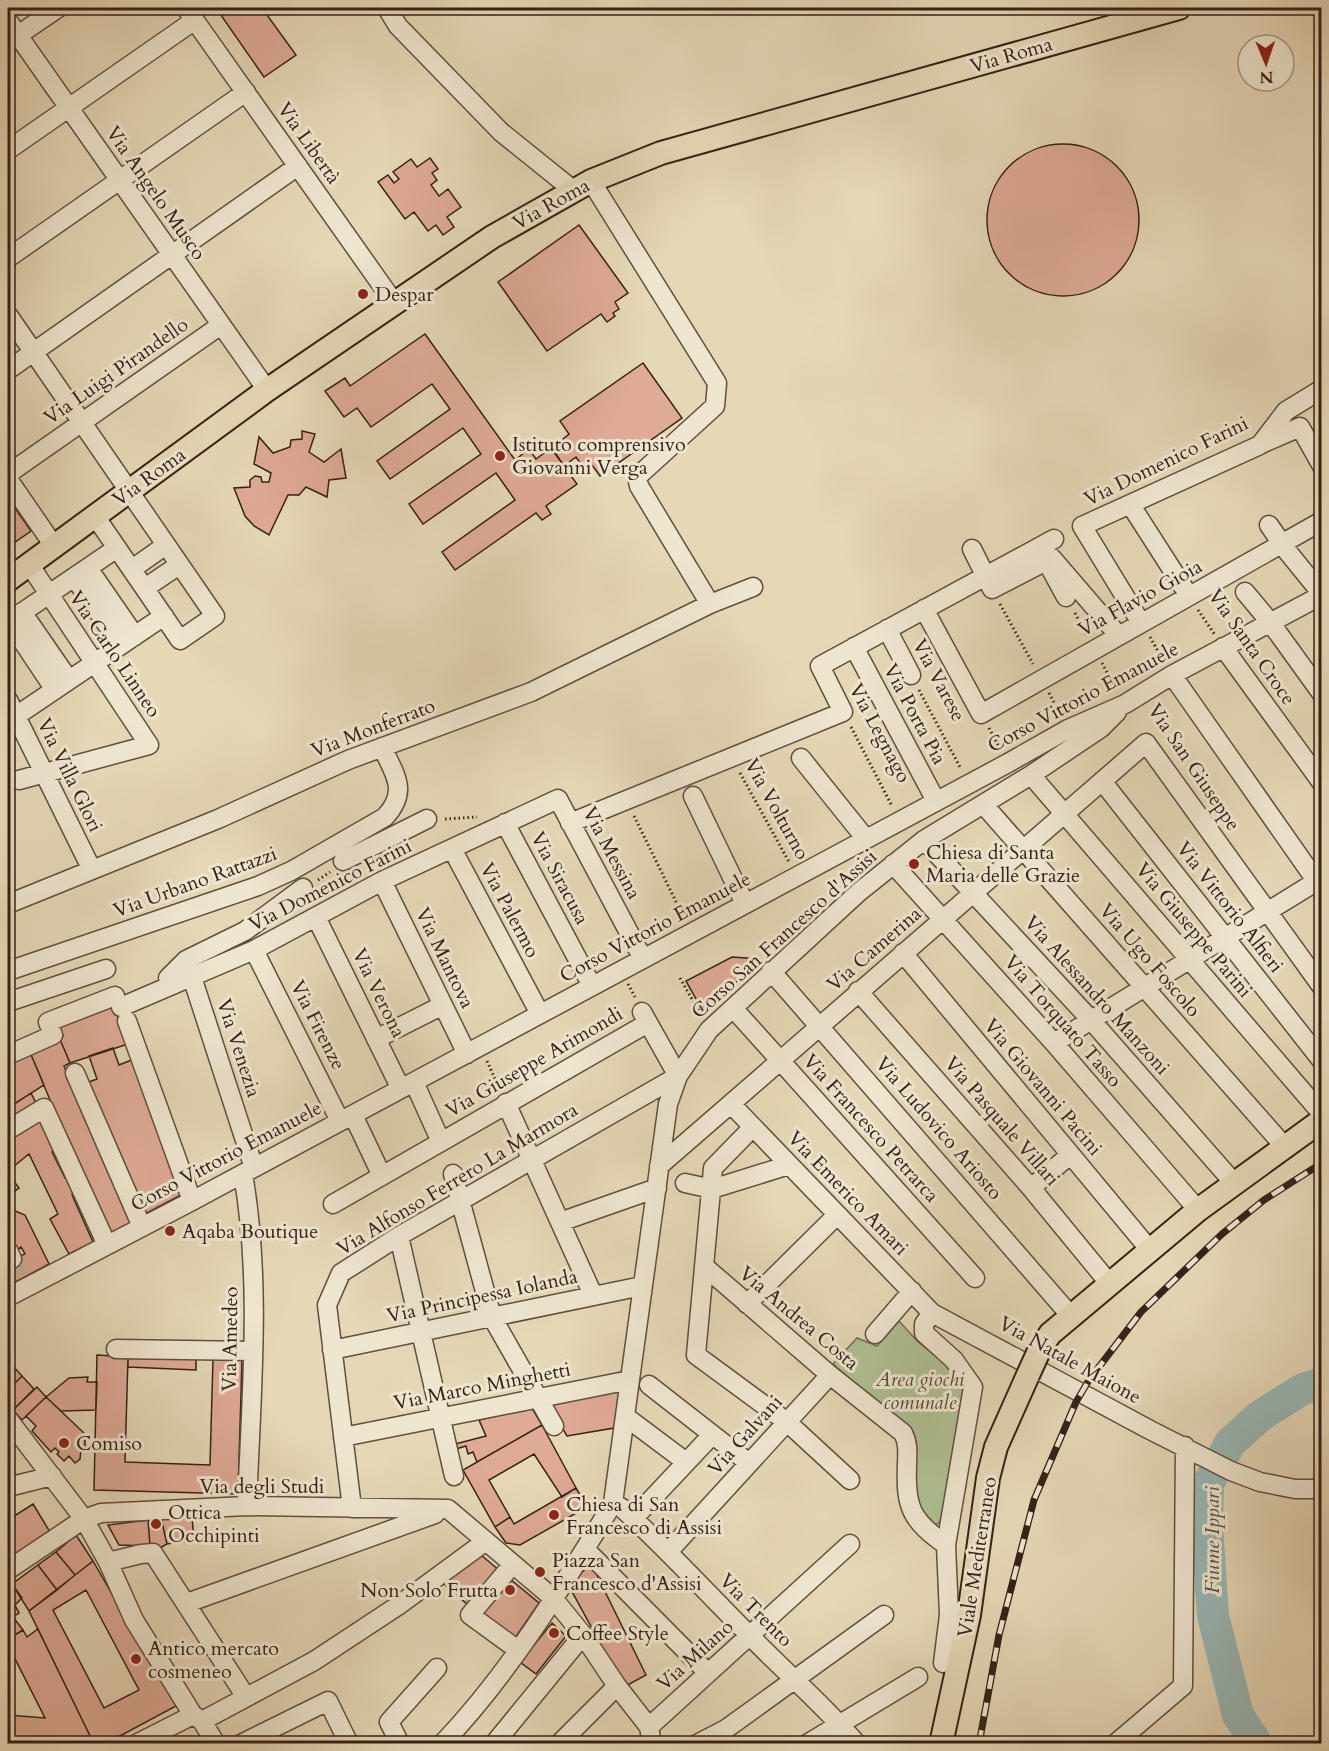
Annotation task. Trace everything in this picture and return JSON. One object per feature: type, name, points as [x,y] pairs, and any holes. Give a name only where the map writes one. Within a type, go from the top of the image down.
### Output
[{"type":"main road","name":"Via Roma","points":[[8,579],[267,390],[492,237],[582,186],[661,153],[1179,8]]},
{"type":"main road","points":[[1071,1316],[1198,1210],[1322,1119]]},
{"type":"main road","name":"Viale Mediterraneo","points":[[941,1743],[959,1615],[996,1447],[1038,1353],[1050,1334],[1071,1316]]},
{"type":"street","points":[[11,33],[58,8]]},
{"type":"street","points":[[387,8],[398,26],[501,132],[582,186],[717,383],[715,406],[637,477],[639,486],[710,604]]},
{"type":"street","points":[[8,150],[69,108],[191,14]]},
{"type":"street","name":"Via Libertà","points":[[191,14],[395,304]]},
{"type":"street","name":"Via Angelo Musco","points":[[11,33],[69,108],[267,390]]},
{"type":"street","points":[[8,258],[246,92]]},
{"type":"street","points":[[8,370],[298,166]]},
{"type":"street","points":[[8,315],[214,616],[180,640],[95,516]]},
{"type":"street","name":"Via Luigi Pirandello","points":[[8,474],[221,325]]},
{"type":"street","name":"Via Domenico Farini","points":[[1141,623],[1083,526],[1260,445],[1287,411],[1322,388]]},
{"type":"street","points":[[1260,445],[1300,427],[1322,466]]},
{"type":"street","points":[[8,479],[54,546]]},
{"type":"street","name":"Via Santa Croce","points":[[1130,504],[1189,596]]},
{"type":"street","name":"Via Flavio Gioia","points":[[981,714],[1189,596],[1284,547],[1322,521]]},
{"type":"street","points":[[1269,525],[1322,594]]},
{"type":"street","points":[[989,582],[1054,539]]},
{"type":"street","points":[[132,569],[166,545]]},
{"type":"street","points":[[62,685],[13,618],[117,548]]},
{"type":"street","points":[[972,549],[989,582]]},
{"type":"street","points":[[854,647],[924,609],[1052,558],[1119,636]]},
{"type":"street","points":[[1046,561],[1066,597]]},
{"type":"street","name":"Via Carlo Linneo","points":[[19,780],[149,745],[29,564]]},
{"type":"street","points":[[145,588],[179,565]]},
{"type":"street","points":[[81,572],[128,640]]},
{"type":"street","name":"Via Monferrato","points":[[8,904],[218,819],[348,760],[531,692],[710,604],[753,587]]},
{"type":"street","points":[[1245,592],[1270,622],[1322,694]]},
{"type":"street","name":"Corso Vittorio Emanuele","points":[[8,1297],[25,1282],[107,1245],[249,1171],[1068,729],[1125,704],[1172,675],[1322,594]]},
{"type":"street","points":[[924,609],[981,714]]},
{"type":"street","points":[[16,716],[164,616]]},
{"type":"street","name":"Via Varese","points":[[887,629],[911,675]]},
{"type":"street","name":"Via Legnago","points":[[843,712],[820,666],[854,647]]},
{"type":"street","name":"Via Porta Pia","points":[[854,647],[936,801]]},
{"type":"street","name":"Via Santa Croce","points":[[1223,647],[1322,783]]},
{"type":"street","points":[[1054,1043],[1267,912],[1320,883],[1172,675]]},
{"type":"street","name":"Via Villa Glori","points":[[8,700],[92,870]]},
{"type":"street","name":"Corso San Francesco d'Assisi","points":[[442,1743],[469,1716],[518,1650],[613,1503],[668,1104],[678,1076],[709,1030],[859,892],[924,840],[1031,775],[1101,728],[1125,704]]},
{"type":"street","points":[[570,822],[843,712]]},
{"type":"street","name":"Via Camerina","points":[[659,1166],[1146,743]]},
{"type":"street","name":"Via San Giuseppe","points":[[1146,743],[1322,987]]},
{"type":"street","name":"Via Urbano Rattazzi","points":[[8,971],[258,886],[291,871],[385,817],[395,806],[399,793],[396,778],[382,747]]},
{"type":"street","points":[[801,758],[867,839]]},
{"type":"street","name":"Via Giuseppe Parini","points":[[1031,775],[1322,1114]]},
{"type":"street","name":"Via Vittorio Alfieri","points":[[1102,781],[1322,1061]]},
{"type":"street","points":[[693,796],[745,904]]},
{"type":"street","name":"Via Domenico Farini","points":[[8,1055],[53,1035],[48,1022],[121,1008],[254,950],[382,881],[558,799]]},
{"type":"street","name":"Via Messina","points":[[558,799],[643,959]]},
{"type":"street","name":"Via Ugo Foscolo","points":[[983,804],[1284,1146]]},
{"type":"street","points":[[343,861],[427,819]]},
{"type":"street","name":"Via Siracusa","points":[[505,823],[592,986]]},
{"type":"street","name":"Via Alessandro Manzoni","points":[[924,840],[1090,1020],[1234,1183]]},
{"type":"street","name":"Via Palermo","points":[[457,858],[540,1014]]},
{"type":"street","name":"Via Torquato Tasso","points":[[893,864],[1054,1043],[1198,1210]]},
{"type":"street","name":"Via Mantova","points":[[382,881],[443,1005],[473,1050]]},
{"type":"street","points":[[168,978],[186,960],[245,931],[303,888]]},
{"type":"street","name":"Via Verona","points":[[316,917],[376,1039],[408,1085]]},
{"type":"street","name":"Via Firenze","points":[[254,950],[347,1118]]},
{"type":"street","name":"Via Giovanni Pacini","points":[[903,953],[1150,1250]]},
{"type":"street","points":[[8,1002],[106,969]]},
{"type":"street","name":"Via Ludovico Ariosto","points":[[771,971],[1071,1316]]},
{"type":"street","name":"Via Venezia","points":[[192,977],[249,1171]]},
{"type":"street","name":"Via Pasquale Villari","points":[[858,992],[1031,1188],[1109,1283]]},
{"type":"street","points":[[376,1039],[443,1005]]},
{"type":"street","points":[[121,1008],[192,1201]]},
{"type":"street","name":"Via Francesco Petrarca","points":[[733,1008],[975,1278]]},
{"type":"street","name":"Via Giuseppe Arimondi","points":[[333,1204],[441,1142],[645,1017],[678,1076]]},
{"type":"street","points":[[75,1073],[142,1227]]},
{"type":"street","name":"Via Alfonso Ferrero La Marmora","points":[[352,1508],[327,1305],[341,1273],[399,1236],[678,1076]]},
{"type":"street","name":"Via Giuseppe Arimondi","points":[[408,1085],[441,1142]]},
{"type":"street","points":[[506,1103],[593,1295]]},
{"type":"street","name":"Via Emerico Amari","points":[[731,1104],[932,1313]]},
{"type":"street","points":[[8,1130],[44,1108],[107,1245]]},
{"type":"street","points":[[347,1118],[382,1176]]},
{"type":"street","points":[[753,1127],[713,1168],[696,1355],[787,1422],[850,1480]]},
{"type":"street","points":[[1031,1188],[1070,1155]]},
{"type":"street","points":[[685,1183],[712,1189],[789,1165]]},
{"type":"street","name":"Via Amedeo","points":[[246,1506],[253,1351],[254,1257],[249,1171]]},
{"type":"street","points":[[453,1174],[492,1317],[554,1426]]},
{"type":"street","points":[[560,1222],[657,1188]]},
{"type":"street","points":[[747,1304],[837,1215]]},
{"type":"street","points":[[399,1236],[454,1476]]},
{"type":"street","name":"Via Andrea Costa","points":[[705,1268],[830,1375],[903,1433],[908,1442],[906,1490],[915,1518],[925,1530],[946,1545]]},
{"type":"street","name":"Via Principessa Iolanda","points":[[332,1350],[642,1286]]},
{"type":"street","points":[[875,1334],[912,1291]]},
{"type":"street","points":[[932,1313],[924,1324],[924,1333],[954,1360],[972,1387],[946,1545],[959,1615],[943,1663]]},
{"type":"street","name":"Via Natale Maione","points":[[932,1313],[1231,1471],[1260,1482],[1295,1489],[1322,1489]]},
{"type":"street","points":[[116,1349],[253,1351]]},
{"type":"street","name":"Via Galvani","points":[[668,1552],[830,1375]]},
{"type":"street","name":"Via Marco Minghetti","points":[[343,1437],[630,1380]]},
{"type":"street","points":[[650,1385],[749,1463]]},
{"type":"street","points":[[626,1417],[686,1462]]},
{"type":"street","points":[[8,1419],[84,1519],[108,1562],[134,1620],[197,1718],[216,1743]]},
{"type":"street","points":[[633,1519],[712,1435]]},
{"type":"street","points":[[1115,1743],[1183,1686],[1193,1450]]},
{"type":"street","points":[[8,1487],[52,1476]]},
{"type":"street","name":"Via Trento","points":[[613,1503],[668,1552],[857,1743]]},
{"type":"street","name":"Via degli Studi","points":[[8,1570],[84,1519],[101,1513],[246,1506],[448,1509]]},
{"type":"street","points":[[187,1603],[448,1509],[512,1565],[549,1605],[584,1635],[650,1735]]},
{"type":"street","points":[[136,1743],[246,1697],[314,1661],[399,1605],[486,1541]]},
{"type":"street","name":"Via Milano","points":[[650,1735],[708,1673],[850,1544]]},
{"type":"street","points":[[585,1549],[708,1673]]},
{"type":"street","points":[[108,1562],[153,1553],[246,1697]]},
{"type":"street","points":[[512,1565],[470,1615],[518,1650]]},
{"type":"street","points":[[697,1743],[726,1729],[884,1615]]},
{"type":"street","points":[[494,1743],[584,1635]]},
{"type":"street","points":[[400,1743],[389,1722],[436,1668]]},
{"type":"street","points":[[807,1743],[841,1725],[918,1677]]},
{"type":"street","points":[[559,1743],[616,1686]]},
{"type":"street","points":[[241,1743],[328,1701],[349,1743]]},
{"type":"path","points":[[989,582],[1068,729]]},
{"type":"path","name":"Via Santa Croce","points":[[1189,596],[1223,647]]},
{"type":"path","name":"Via San Giuseppe","points":[[1066,597],[1125,704]]},
{"type":"path","points":[[1141,623],[1172,675]]},
{"type":"path","name":"Via Varese","points":[[911,675],[969,784]]},
{"type":"path","name":"Via Legnago","points":[[843,712],[900,821]]},
{"type":"path","points":[[981,714],[1008,763]]},
{"type":"path","name":"Via Volturno","points":[[731,757],[797,876]]},
{"type":"path","points":[[626,800],[691,933]]},
{"type":"path","points":[[427,819],[477,817],[505,823]]},
{"type":"path","points":[[303,888],[343,861]]},
{"type":"path","points":[[621,970],[645,1017]]},
{"type":"path","points":[[680,978],[709,1030]]},
{"type":"path","points":[[473,1050],[506,1103]]},
{"type":"green space","name":"Area giochi comunale","points":[[899,1321],[918,1342],[947,1365],[964,1389],[943,1519],[937,1524],[928,1523],[916,1502],[908,1429],[833,1364],[857,1338],[877,1346]]},
{"type":"building","points":[[216,8],[262,8],[296,55],[264,77]]},
{"type":"building","points":[[1063,144],[1078,145],[1092,150],[1117,166],[1133,191],[1138,205],[1138,235],[1133,249],[1117,274],[1092,290],[1078,295],[1063,296],[1048,295],[1034,290],[1009,274],[993,249],[988,235],[987,220],[988,205],[993,191],[1009,166],[1034,150],[1048,145]]},
{"type":"building","points":[[430,158],[438,169],[432,173],[437,180],[431,185],[439,196],[448,189],[461,207],[447,217],[454,227],[443,235],[436,225],[428,231],[414,212],[405,219],[378,182],[388,175],[394,183],[399,179],[393,172],[411,159],[417,167]]},
{"type":"building","points":[[579,225],[628,293],[615,302],[619,309],[613,313],[615,316],[607,322],[601,314],[547,351],[498,282]]},
{"type":"building","points":[[425,334],[515,460],[529,449],[536,459],[551,448],[577,484],[546,506],[551,514],[542,520],[536,513],[455,570],[442,552],[515,500],[496,473],[423,524],[409,504],[481,454],[463,428],[390,479],[377,461],[450,409],[432,384],[371,427],[357,408],[344,417],[325,391],[345,378],[350,386]]},
{"type":"building","points":[[643,363],[682,418],[600,476],[592,465],[585,470],[576,457],[564,466],[556,454],[568,445],[563,439],[569,434],[560,421]]},
{"type":"building","points":[[302,431],[315,434],[309,452],[324,462],[341,449],[346,478],[329,480],[327,497],[306,487],[299,495],[288,495],[269,535],[254,526],[245,516],[234,488],[250,487],[250,480],[255,476],[261,477],[262,482],[269,482],[271,473],[254,464],[259,437],[273,453],[290,447],[291,440],[302,439]]},
{"type":"building","points":[[8,498],[31,531],[8,547]]},
{"type":"building","points":[[732,957],[760,959],[704,1013],[686,981]]},
{"type":"building","points":[[112,1000],[128,1044],[70,1063],[59,1037],[63,1036],[58,1021]]},
{"type":"building","points":[[59,1037],[70,1063],[64,1066],[83,1115],[132,1222],[107,1235],[29,1050]]},
{"type":"building","points":[[113,1048],[119,1065],[134,1059],[183,1194],[145,1214],[86,1083],[97,1079],[89,1056]]},
{"type":"building","points":[[29,1050],[44,1085],[8,1108],[8,1059]]},
{"type":"building","points":[[31,1093],[38,1107],[8,1126],[8,1108]]},
{"type":"building","points":[[36,1115],[58,1150],[52,1152],[65,1178],[71,1174],[79,1192],[72,1195],[93,1242],[69,1254],[50,1219],[58,1214],[29,1154],[8,1171],[8,1133]]},
{"type":"building","points":[[8,1173],[19,1188],[8,1196]]},
{"type":"building","points":[[8,1208],[25,1215],[49,1264],[8,1286],[8,1261],[25,1254],[21,1247],[16,1251],[8,1238]]},
{"type":"building","points":[[97,1355],[128,1357],[125,1462],[210,1465],[213,1359],[242,1360],[238,1494],[94,1490]]},
{"type":"building","points":[[128,1357],[196,1358],[196,1370],[128,1367]]},
{"type":"building","points":[[11,1364],[22,1376],[8,1390],[8,1368]]},
{"type":"building","points":[[22,1376],[34,1389],[13,1410],[8,1404],[8,1390]]},
{"type":"building","points":[[88,1377],[87,1382],[97,1382],[96,1410],[61,1411],[46,1397],[69,1378]]},
{"type":"building","points":[[37,1387],[46,1397],[22,1420],[13,1410]]},
{"type":"building","points":[[620,1388],[614,1428],[567,1436],[549,1404]]},
{"type":"building","points":[[46,1397],[85,1434],[85,1450],[81,1449],[80,1459],[75,1463],[69,1456],[64,1461],[55,1448],[51,1452],[32,1431],[36,1426],[26,1416]]},
{"type":"building","points":[[532,1408],[542,1425],[477,1462],[473,1452],[468,1454],[466,1446],[456,1449],[455,1444],[486,1436],[479,1420]]},
{"type":"building","points":[[542,1425],[576,1488],[562,1497],[534,1454],[489,1480],[510,1517],[495,1527],[463,1470]]},
{"type":"building","name":"Chiesa di San Francesco di Assisi","points":[[576,1488],[587,1507],[520,1545],[506,1543],[495,1527],[510,1517],[514,1524]]},
{"type":"building","points":[[33,1504],[50,1532],[8,1561],[8,1520]]},
{"type":"building","points":[[192,1517],[194,1540],[167,1544],[161,1518]]},
{"type":"building","points":[[161,1518],[167,1544],[162,1547],[150,1546],[148,1520]]},
{"type":"building","points":[[148,1520],[150,1546],[119,1545],[108,1525]]},
{"type":"building","points":[[76,1535],[93,1561],[75,1575],[56,1552]]},
{"type":"building","points":[[56,1552],[75,1575],[57,1590],[38,1565]]},
{"type":"building","points":[[481,1555],[500,1571],[468,1605],[443,1583]]},
{"type":"building","name":"Antico mercato cosmeneo","points":[[93,1561],[176,1706],[105,1744],[94,1744],[29,1611]],"holes":[[[86,1590],[139,1690],[104,1708],[53,1610]]]},
{"type":"building","points":[[591,1563],[646,1675],[624,1687],[569,1586]]},
{"type":"building","points":[[38,1565],[57,1590],[29,1611],[12,1584]]},
{"type":"building","points":[[510,1579],[539,1603],[513,1641],[478,1619]]},
{"type":"building","points":[[12,1584],[22,1598],[15,1605],[19,1613],[13,1617],[23,1630],[8,1639],[8,1587]]},
{"type":"building","points":[[552,1623],[566,1636],[536,1674],[520,1662]]},
{"type":"building","points":[[38,1629],[94,1744],[45,1744],[8,1740],[8,1715],[45,1718],[8,1645],[8,1639],[23,1630],[27,1637]]},
{"type":"waterway","name":"Fiume Ippari","points":[[1257,1744],[1238,1715],[1213,1616],[1207,1526],[1208,1484],[1230,1443],[1260,1416],[1303,1389],[1322,1383]]},
{"type":"tunnel","points":[[12,1259],[23,1278]]},
{"type":"railway","points":[[979,1744],[999,1635],[1034,1500],[1076,1402],[1089,1380],[1141,1312],[1222,1234],[1264,1200],[1322,1163]]},
{"type":"place","name":"Despar","points":[[363,294]]},
{"type":"place","name":"Istituto comprensivo Giovanni Verga","points":[[500,456]]},
{"type":"place","name":"Chiesa di Santa Maria delle Grazie","points":[[914,864]]},
{"type":"place","name":"Aqaba Boutique","points":[[170,1231]]},
{"type":"place","name":"Comiso","points":[[64,1443]]},
{"type":"place","name":"Chiesa di San Francesco di Assisi","points":[[554,1515]]},
{"type":"place","name":"Ottica Occhipinti","points":[[156,1524]]},
{"type":"place","name":"Piazza San Francesco d'Assisi","points":[[540,1572]]},
{"type":"place","name":"Non Solo Frutta","points":[[510,1590]]},
{"type":"place","name":"Coffee Style","points":[[554,1633]]},
{"type":"place","name":"Antico mercato cosmeneo","points":[[136,1659]]}]
